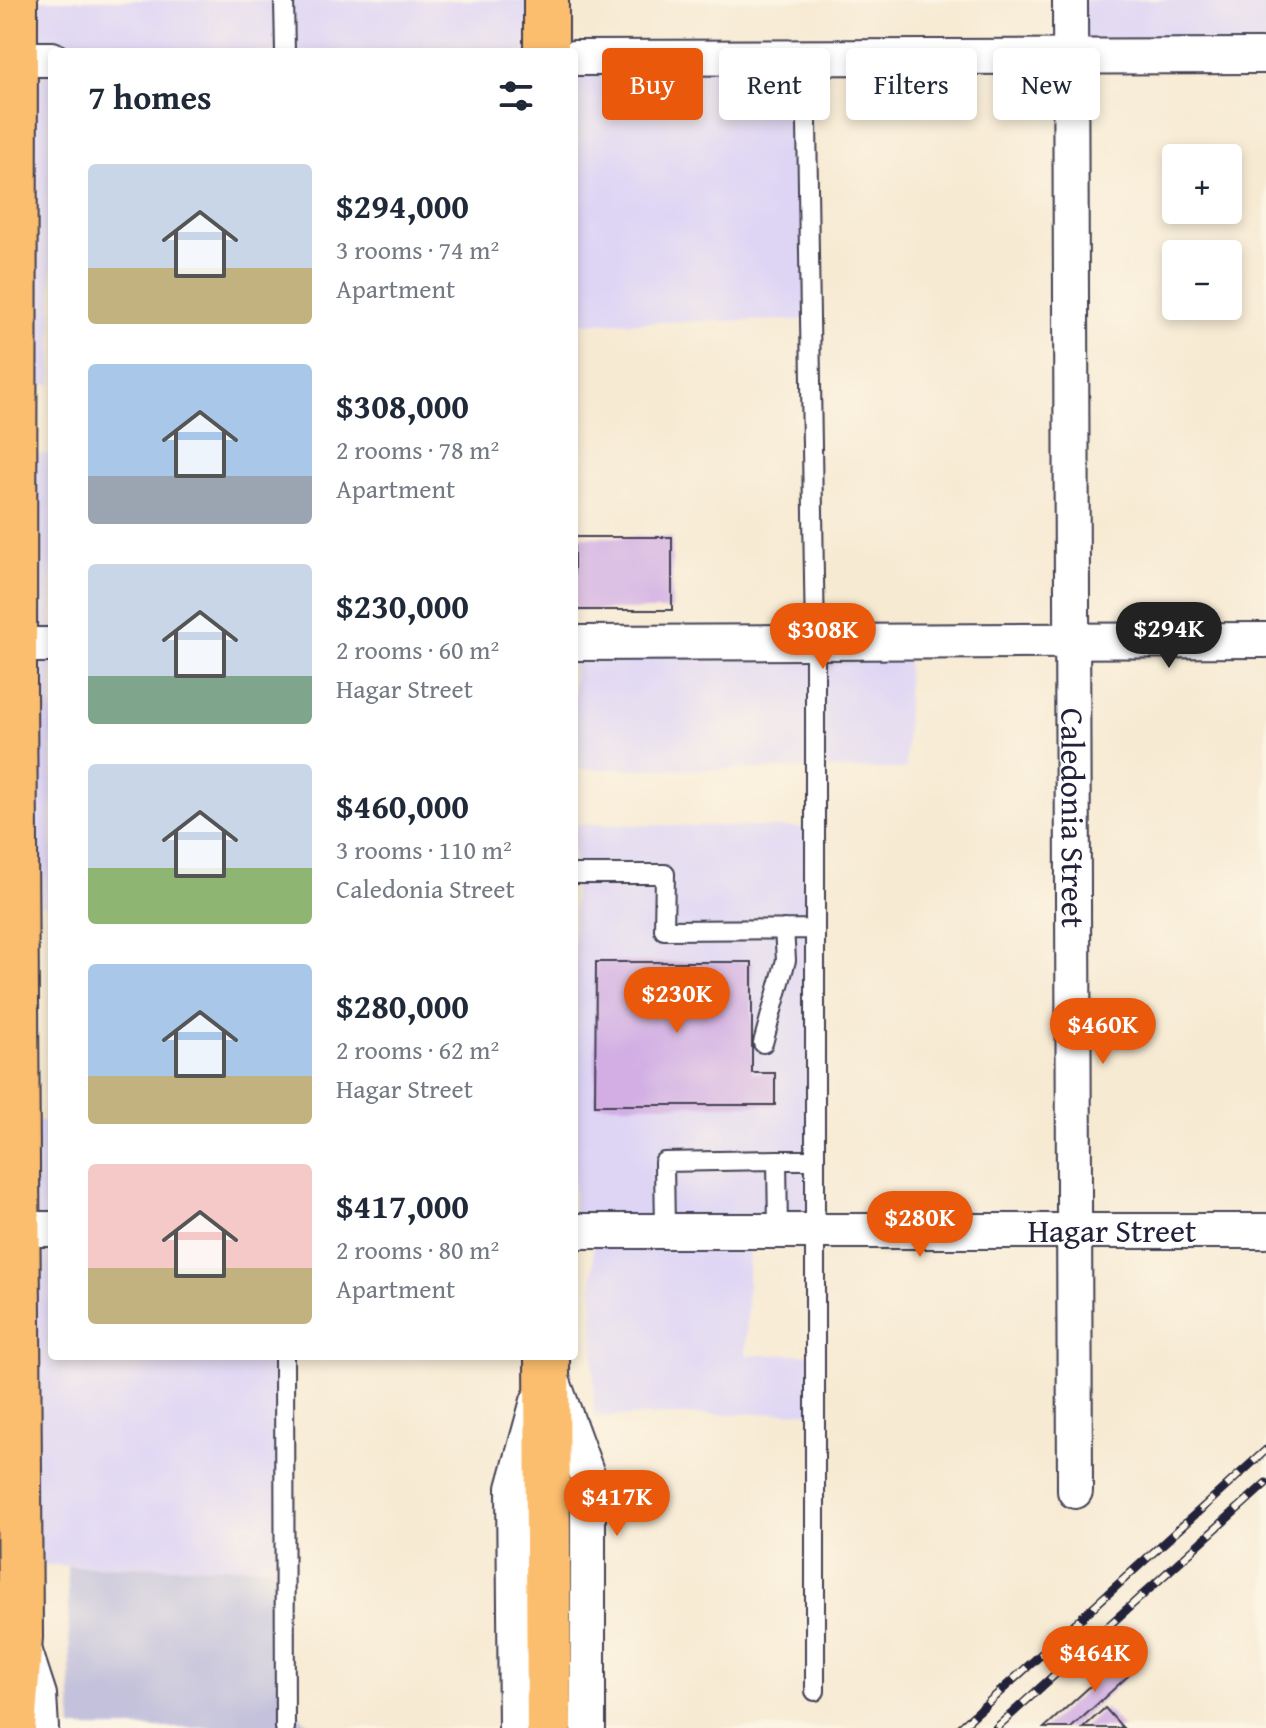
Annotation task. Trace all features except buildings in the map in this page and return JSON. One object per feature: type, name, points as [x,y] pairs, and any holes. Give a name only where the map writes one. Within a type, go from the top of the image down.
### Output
[{"type":"highway","points":[[13,1728],[20,1637],[22,645],[34,59],[15,0]]},
{"type":"highway","points":[[546,0],[546,48]]},
{"type":"highway","points":[[547,1361],[549,1728]]},
{"type":"street","name":"Caledonia Street","points":[[1070,0],[1070,48]]},
{"type":"street","points":[[1100,56],[1266,56]]},
{"type":"street","points":[[830,58],[993,57]]},
{"type":"street","points":[[578,58],[719,58]]},
{"type":"street","name":"Caledonia Street","points":[[1070,120],[1075,1491]]},
{"type":"street","points":[[578,643],[1266,640]]},
{"type":"street","name":"Hagar Street","points":[[578,1231],[1266,1231]]},
{"type":"street","points":[[516,1728],[514,1488],[547,1361]]},
{"type":"street","points":[[547,1361],[588,1477],[588,1728]]},
{"type":"street","points":[[20,1637],[39,1695],[41,1728]]},
{"type":"lane","points":[[284,0],[285,48]]},
{"type":"lane","points":[[807,120],[815,642],[815,1691]]},
{"type":"lane","points":[[578,874],[665,874],[664,930],[814,929]]},
{"type":"lane","points":[[763,1043],[786,960],[784,929]]},
{"type":"lane","points":[[777,1160],[778,1230]]},
{"type":"lane","points":[[665,1230],[664,1162],[815,1160]]},
{"type":"lane","points":[[284,1360],[285,1728]]},
{"type":"shaded area","points":[[15,0],[546,0],[546,48],[48,48],[48,384],[14,385]]},
{"type":"shaded area","points":[[1070,0],[1266,0],[1266,56],[1100,56],[1100,48],[1070,48]]},
{"type":"shaded area","points":[[578,58],[602,58],[602,120],[703,120],[703,58],[719,58],[719,120],[807,120],[810,320],[578,323]]},
{"type":"shaded area","points":[[14,453],[48,454],[48,905],[15,905]]},
{"type":"shaded area","points":[[908,642],[906,769],[578,769],[578,643]]},
{"type":"shaded area","points":[[578,824],[815,828],[816,1229],[749,1231],[746,1355],[815,1354],[815,1412],[594,1417],[593,1231],[578,1231]]},
{"type":"shaded area","points":[[16,1121],[48,1121],[48,1360],[284,1360],[285,1567],[21,1565]]},
{"type":"shaded area","points":[[67,1566],[285,1567],[285,1704],[315,1728],[72,1728]]},
{"type":"railway","points":[[960,1728],[1266,1450]]},
{"type":"railway","points":[[996,1728],[1266,1483]]}]
